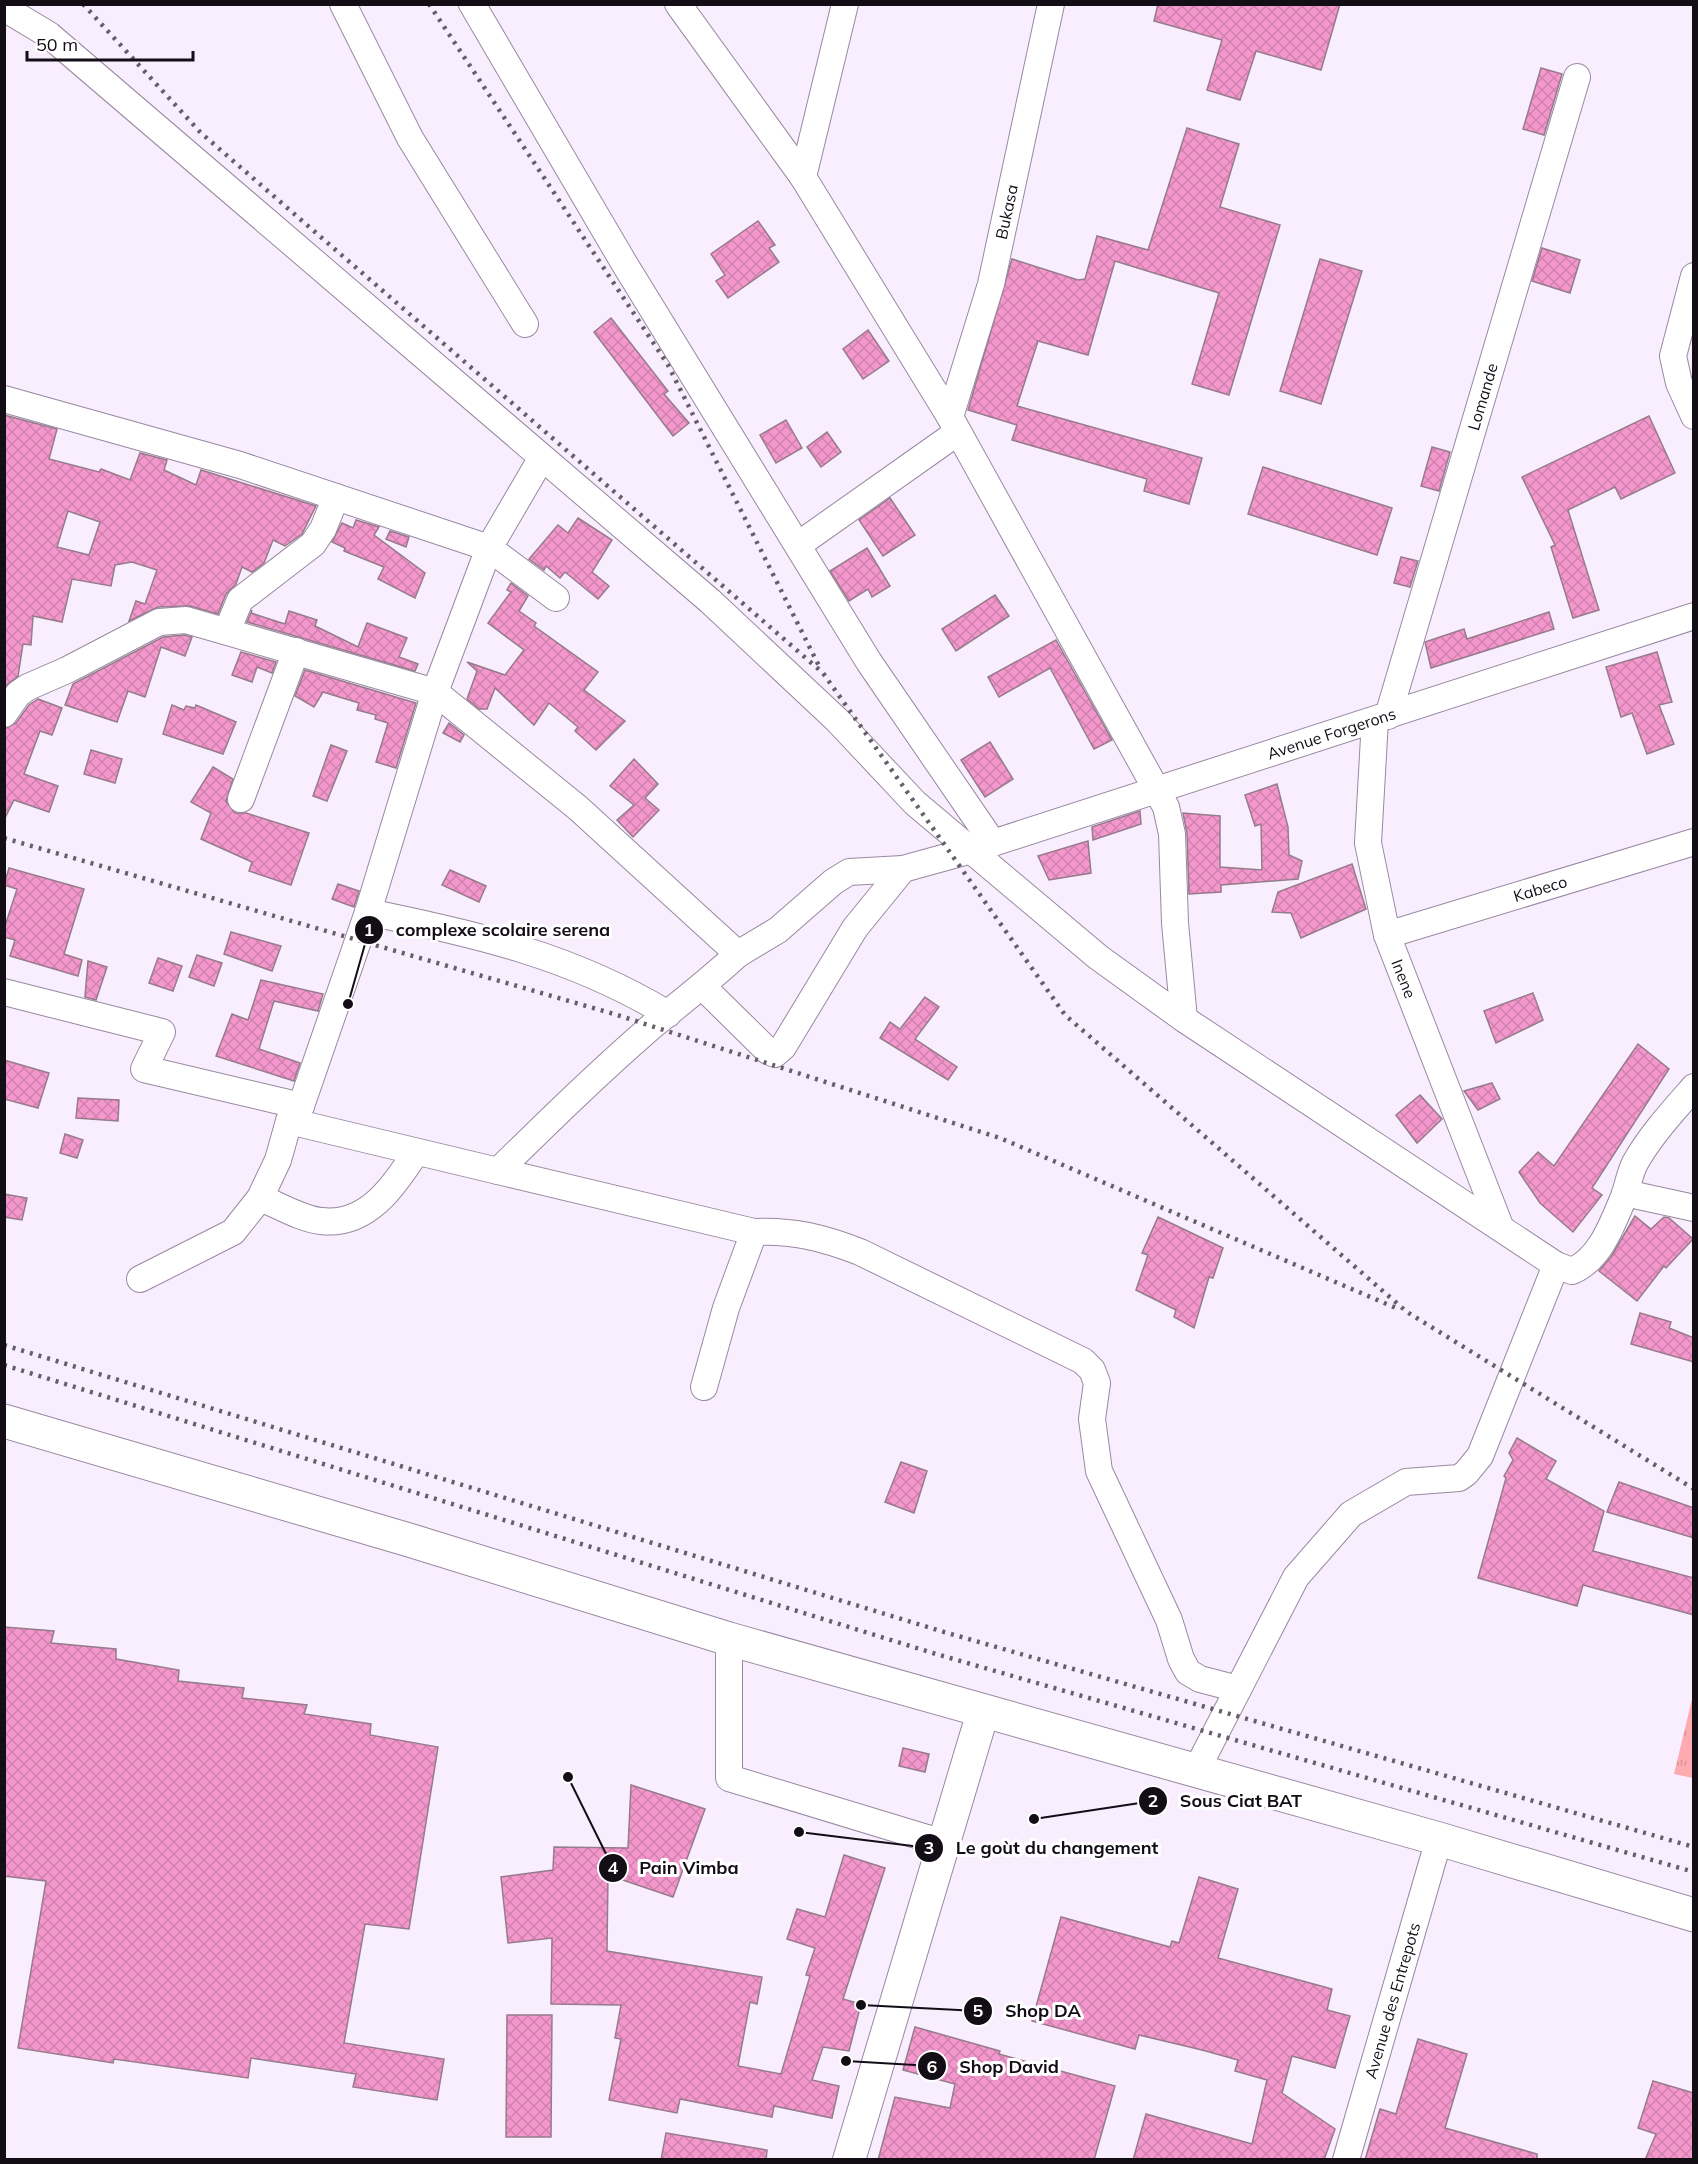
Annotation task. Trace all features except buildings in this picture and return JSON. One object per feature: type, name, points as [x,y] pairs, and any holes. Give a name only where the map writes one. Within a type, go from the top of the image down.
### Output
[{"type":"main road","points":[[4,1421],[409,1540],[729,1639],[1439,1839],[1694,1915]]},
{"type":"street","points":[[343,4],[410,138],[525,324]]},
{"type":"street","points":[[472,4],[624,263],[869,662],[993,843]]},
{"type":"street","points":[[678,4],[803,177],[954,424],[1166,807],[1172,834],[1184,1019]]},
{"type":"street","points":[[803,177],[845,4]]},
{"type":"street","name":"Bukasa","points":[[954,424],[991,284],[1051,4]]},
{"type":"street","points":[[4,8],[49,35],[719,609],[837,720],[915,803],[968,851],[1098,957],[1184,1019],[1556,1265],[1572,1271],[1586,1265],[1603,1242],[1625,1193],[1634,1165],[1666,1119],[1694,1087]]},
{"type":"street","name":"Lomande","points":[[1381,718],[1577,77]]},
{"type":"street","points":[[1694,276],[1673,356],[1679,383],[1694,416]]},
{"type":"street","points":[[4,399],[240,465],[489,548],[556,598]]},
{"type":"street","points":[[798,545],[954,424]]},
{"type":"street","points":[[140,1279],[233,1232],[260,1198],[278,1160],[368,912],[435,692],[489,548],[542,459]]},
{"type":"street","points":[[227,631],[240,600],[314,544],[336,497]]},
{"type":"street","name":"Avenue Forgerons","points":[[498,1171],[580,1090],[703,987],[738,954],[778,930],[832,882],[849,872],[903,869],[968,851],[1694,616]]},
{"type":"street","points":[[4,714],[18,694],[28,687],[67,670],[159,622],[186,620],[435,692],[578,808],[738,954]]},
{"type":"street","points":[[241,800],[296,651]]},
{"type":"street","name":"Inene","points":[[1381,718],[1368,843],[1387,934],[1500,1226]]},
{"type":"street","name":"Kabeco","points":[[1387,934],[1694,842]]},
{"type":"street","points":[[703,987],[768,1052],[775,1054],[783,1047],[855,928],[903,869]]},
{"type":"street","points":[[368,912],[460,931],[530,950],[623,987],[668,1014]]},
{"type":"street","points":[[4,992],[162,1032],[144,1069],[295,1113],[416,1152],[754,1232],[801,1233],[831,1240],[1083,1361],[1092,1370],[1096,1383],[1092,1419],[1099,1470],[1169,1620],[1180,1659],[1188,1672],[1200,1679],[1238,1689]]},
{"type":"street","points":[[260,1198],[320,1221],[344,1220],[369,1209],[393,1188],[416,1152]]},
{"type":"street","points":[[1625,1193],[1694,1208]]},
{"type":"street","points":[[704,1388],[726,1308],[754,1232]]},
{"type":"street","points":[[1196,1771],[1296,1577],[1351,1514],[1406,1482],[1459,1478],[1480,1456],[1556,1265]]},
{"type":"street","points":[[729,1639],[729,1778],[943,1843]]},
{"type":"street","points":[[849,2160],[983,1712]]},
{"type":"street","name":"Avenue des Entrepots","points":[[1346,2160],[1439,1839]]},
{"type":"green space","points":[[1693,1695],[1694,1778],[1674,1774]]},
{"type":"railway","points":[[83,4],[201,133],[823,673],[1065,1015],[1407,1312],[1694,1489]]},
{"type":"railway","points":[[429,4],[668,365],[820,668]]},
{"type":"railway","points":[[4,838],[614,1014],[1000,1138],[1396,1308]]},
{"type":"railway","points":[[4,1345],[944,1632],[1694,1847]]},
{"type":"railway","points":[[4,1365],[936,1654],[1694,1872]]},
{"type":"place","name":"complexe scolaire serena","points":[[348,1004]]},
{"type":"place","name":"Pain Vimba","points":[[568,1777]]},
{"type":"place","name":"Sous Ciat BAT","points":[[1034,1819]]},
{"type":"place","name":"Le goùt du changement","points":[[799,1832]]},
{"type":"place","name":"Shop DA","points":[[861,2005]]},
{"type":"place","name":"Shop David","points":[[846,2061]]}]
